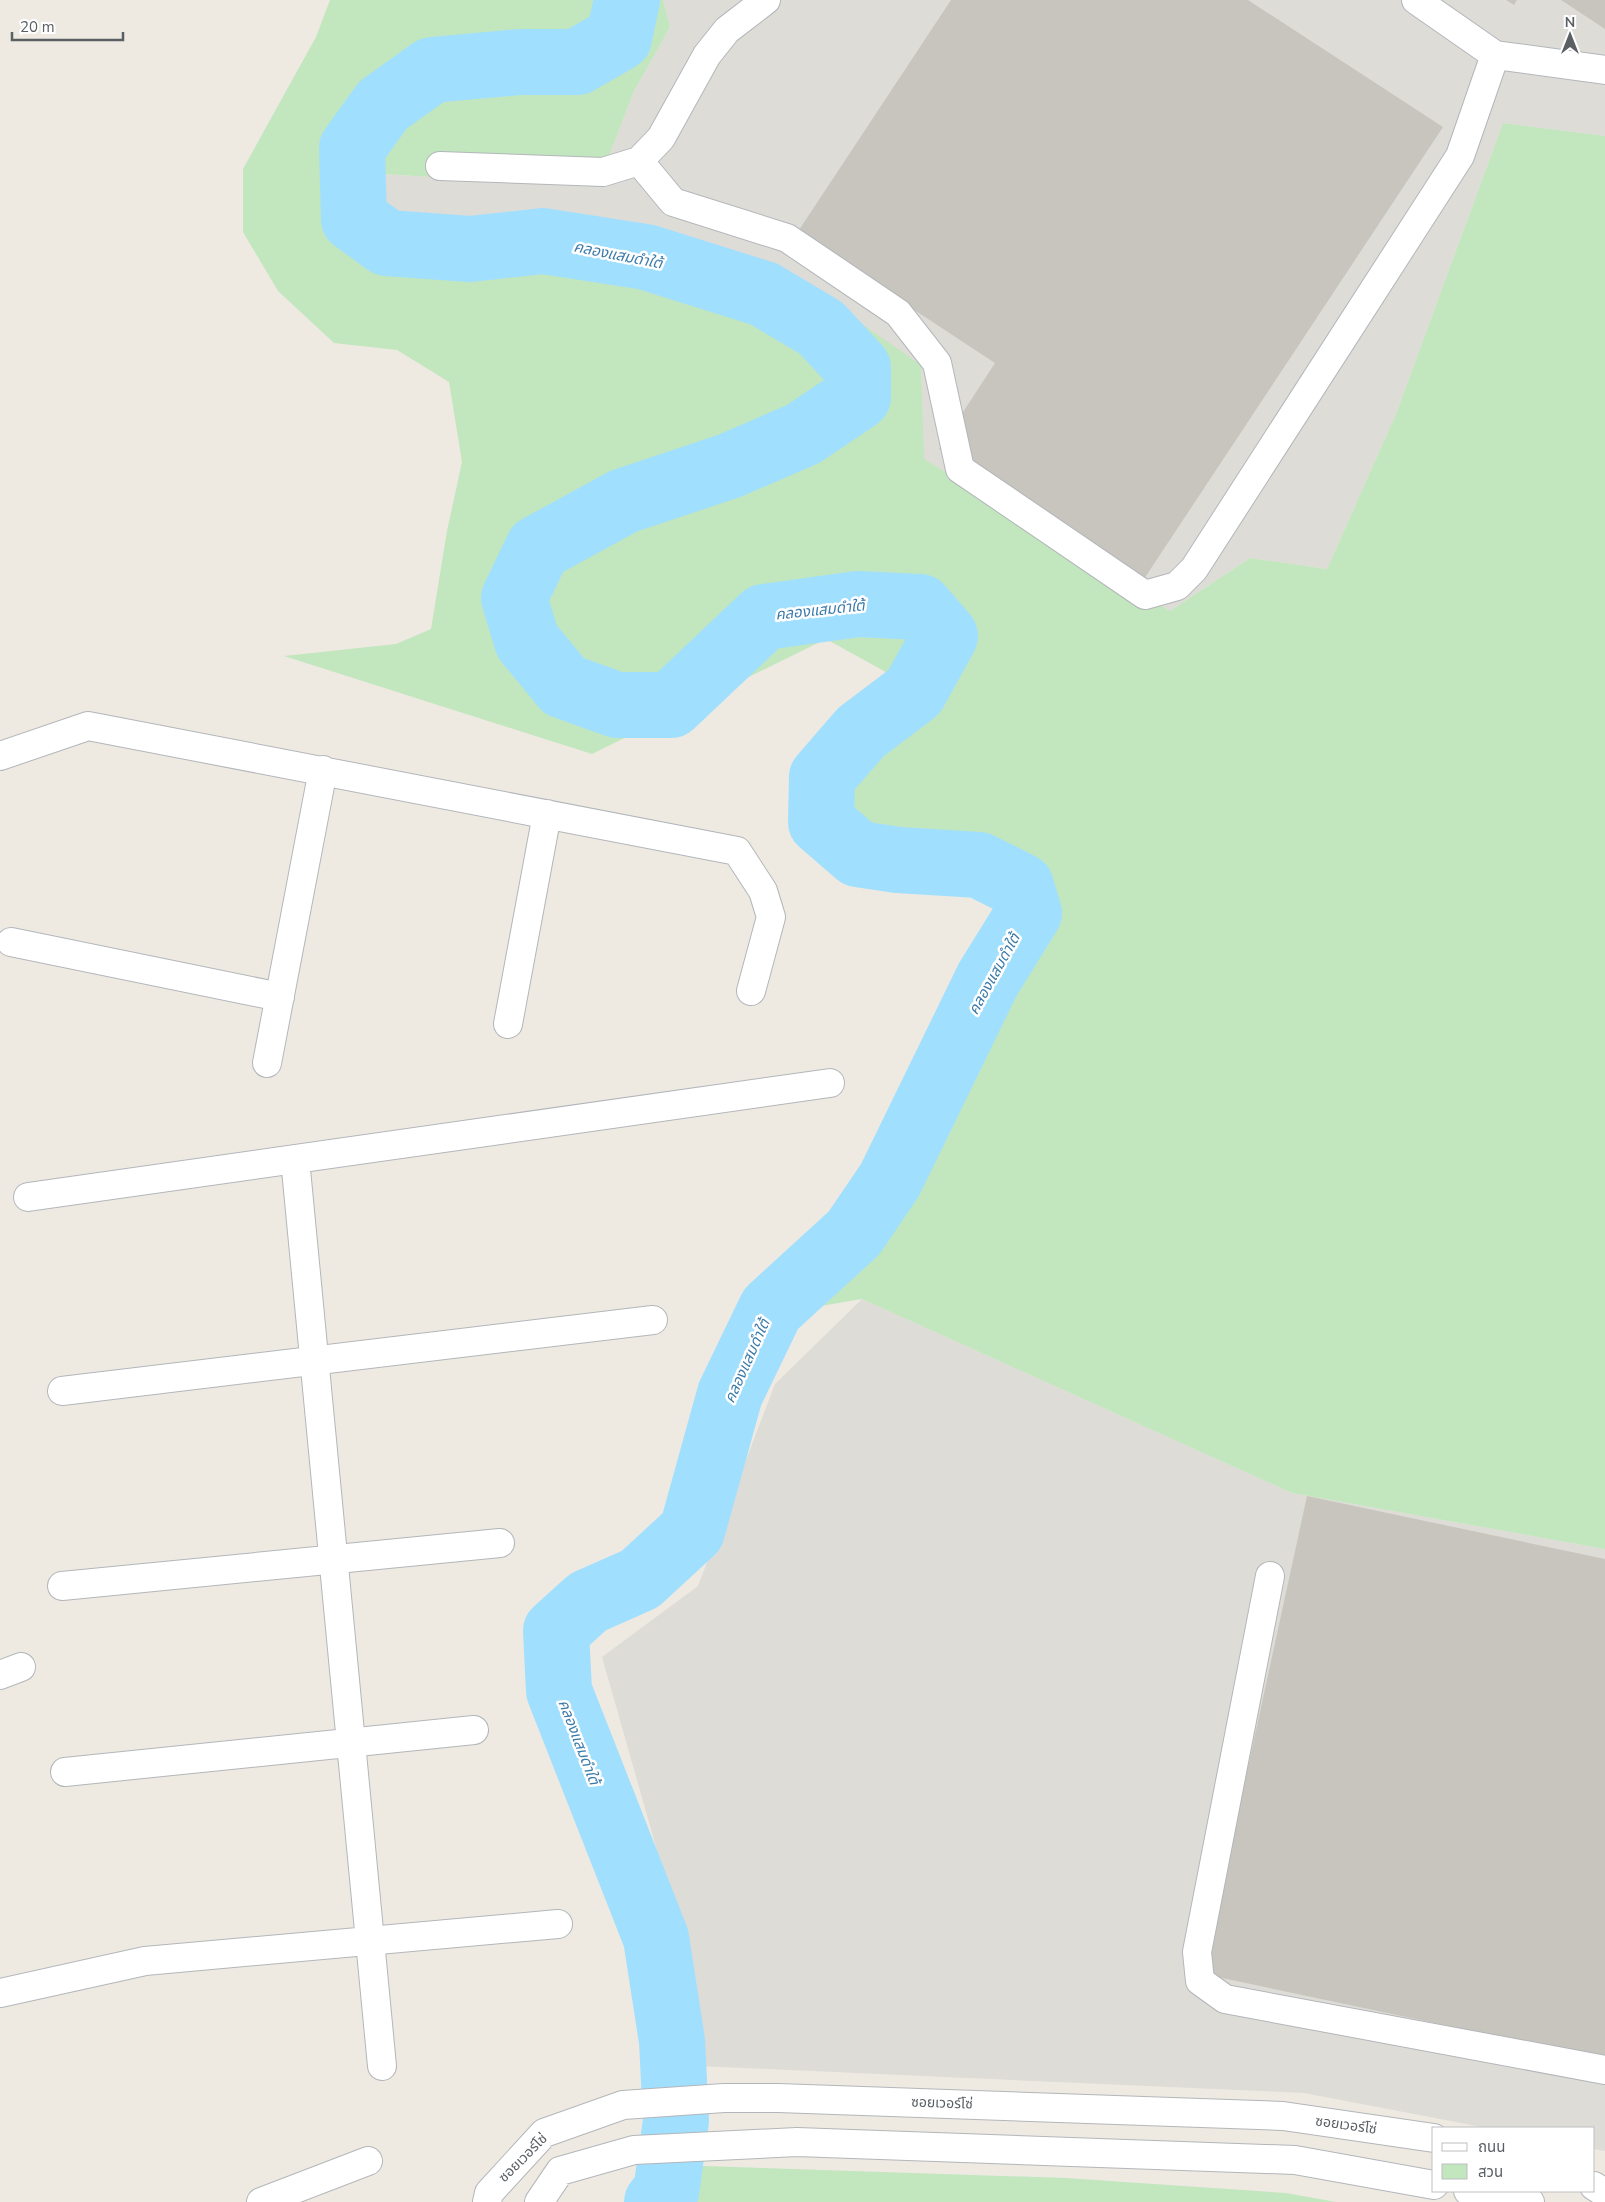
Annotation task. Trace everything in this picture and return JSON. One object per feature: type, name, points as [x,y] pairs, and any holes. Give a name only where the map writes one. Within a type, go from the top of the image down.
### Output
[{"type":"street","points":[[440,166],[603,172],[639,161],[661,138],[708,55],[727,30],[766,0]]},
{"type":"street","points":[[1416,0],[1495,55],[1605,70]]},
{"type":"street","points":[[639,161],[673,202],[788,238],[898,313],[937,363],[960,469],[1145,594],[1178,586],[1194,569],[1460,156],[1495,55]]},
{"type":"street","points":[[0,756],[88,726],[737,851],[763,891],[771,917],[751,991]]},
{"type":"street","points":[[267,1063],[324,770]]},
{"type":"street","points":[[508,1024],[547,814]]},
{"type":"street","points":[[10,942],[280,997]]},
{"type":"street","points":[[28,1197],[830,1083]]},
{"type":"street","points":[[295,1159],[382,2066]]},
{"type":"street","points":[[62,1391],[653,1320]]},
{"type":"street","points":[[62,1586],[500,1543]]},
{"type":"street","points":[[1270,1576],[1197,1952],[1200,1981],[1225,1999],[1605,2070]]},
{"type":"street","points":[[65,1772],[474,1730]]},
{"type":"street","points":[[0,1993],[145,1961],[558,1924]]},
{"type":"street","name":"ซอยเวอร์โซ่","points":[[488,2197],[544,2133],[623,2105],[724,2098],[778,2098],[1283,2116],[1432,2138]]},
{"type":"street","points":[[1240,2114],[1242,2158]]},
{"type":"street","points":[[538,2202],[560,2171],[634,2150],[781,2142],[1295,2160],[1432,2185]]},
{"type":"street","points":[[261,2202],[368,2161]]},
{"type":"street","points":[[1474,2192],[1530,2202]]},
{"type":"shaded area","points":[[663,0],[1605,0],[1605,136],[1503,123],[1396,414],[1327,569],[1250,558],[1170,611],[923,459],[921,365],[602,222],[603,257],[382,263],[381,174],[597,187],[634,91],[670,27]]},
{"type":"shaded area","points":[[862,1299],[1292,1493],[1605,1549],[1605,2151],[1595,2149],[1595,2127],[1482,2127],[1304,2093],[699,2066],[697,1991],[602,1657],[698,1586],[775,1384]]},
{"type":"green space","points":[[330,0],[663,0],[670,27],[634,91],[597,187],[382,174],[383,263],[602,257],[602,221],[803,283],[921,365],[924,459],[1170,611],[1250,558],[1327,569],[1396,414],[1503,123],[1605,136],[1605,1549],[1292,1493],[862,1299],[809,1308],[901,1219],[982,1036],[1044,923],[1044,867],[876,840],[842,826],[851,766],[924,706],[884,671],[826,639],[592,754],[284,656],[396,644],[431,629],[447,531],[462,462],[449,382],[397,350],[334,343],[278,291],[243,232],[243,169],[316,37]]},
{"type":"green space","points":[[703,2166],[1066,2178],[1286,2193],[1336,2202],[675,2202]]},
{"type":"building","points":[[951,0],[1248,0],[1443,127],[1142,582],[939,449],[995,363],[797,233]]},
{"type":"building","points":[[1506,0],[1517,0],[1514,5]]},
{"type":"building","points":[[1561,0],[1605,0],[1605,29]]},
{"type":"building","points":[[1307,1496],[1605,1559],[1605,2059],[1203,1974]]},
{"type":"waterway","name":"คลองแสมดำใต้","points":[[627,0],[619,38],[577,62],[520,62],[432,70],[383,105],[352,148],[354,219],[387,243],[470,249],[543,241],[646,257],[764,294],[821,328],[858,368],[858,397],[803,434],[729,466],[624,501],[538,548],[514,598],[527,641],[564,686],[617,705],[671,705],[764,617],[858,604],[920,607],[945,636],[914,692],[861,732],[822,777],[821,822],[858,854],[898,860],[979,865],[1021,886],[1029,913],[988,979],[890,1180],[854,1233],[771,1309],[730,1394],[692,1531],[640,1579],[588,1602],[556,1631],[559,1691],[656,1938],[672,2041],[676,2121],[666,2192],[657,2202]]}]
